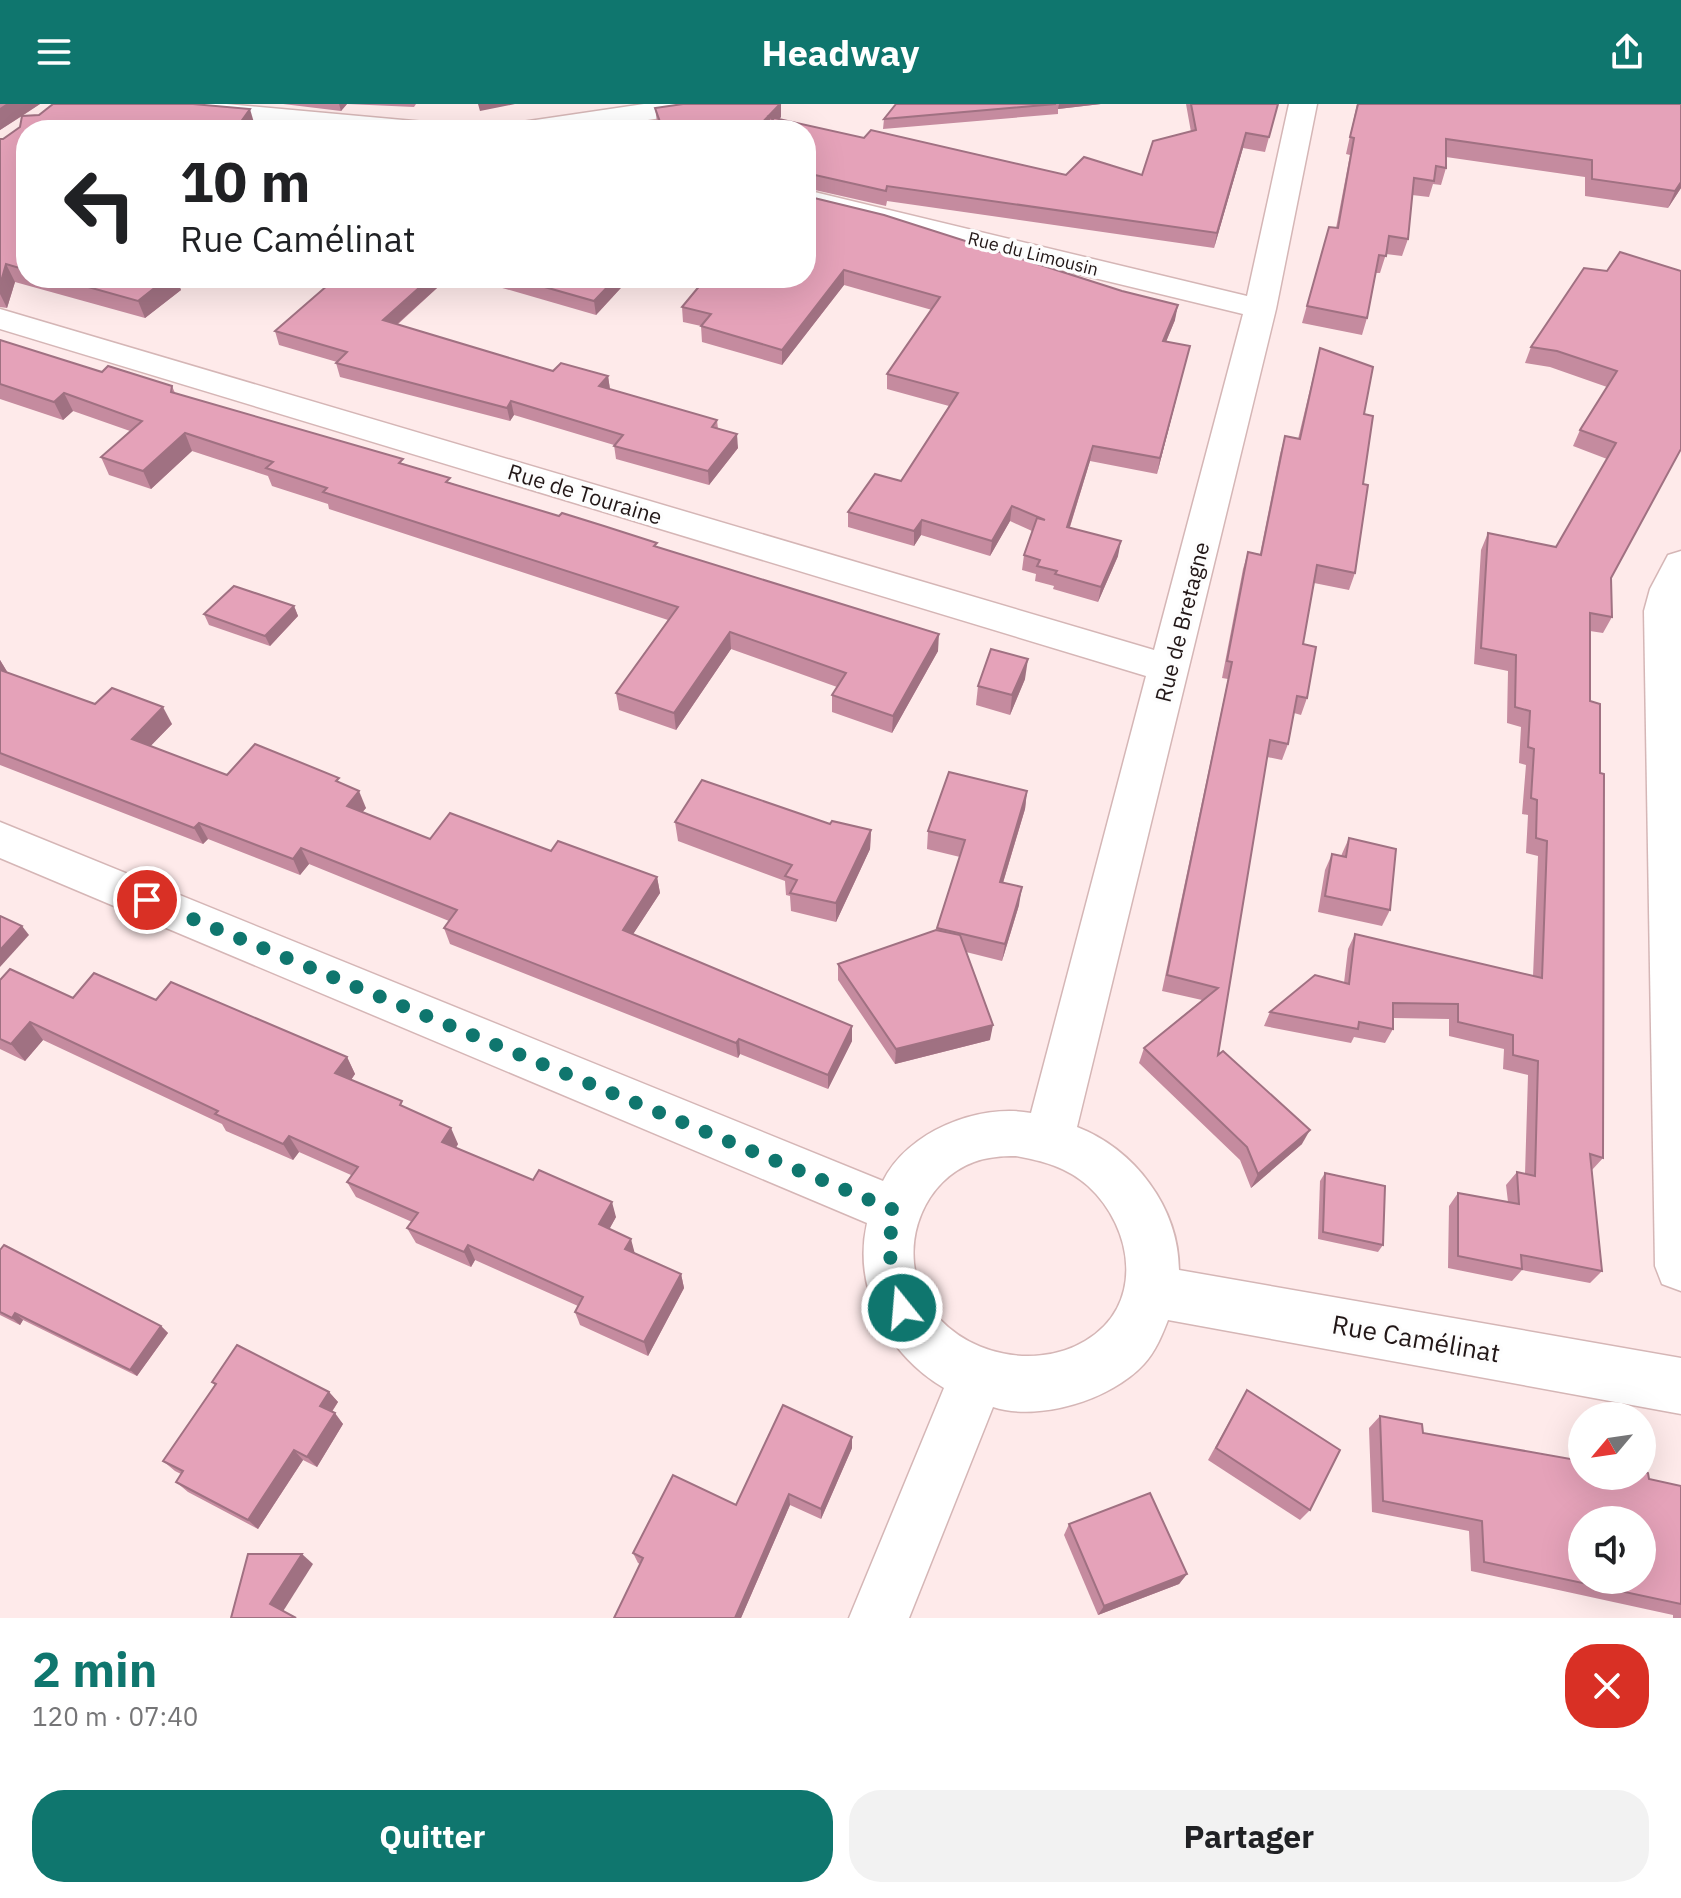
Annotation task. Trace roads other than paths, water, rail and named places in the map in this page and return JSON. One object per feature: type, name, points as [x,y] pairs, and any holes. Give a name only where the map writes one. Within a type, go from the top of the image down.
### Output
[{"type":"street","points":[[131,104],[312,120]]},
{"type":"street","points":[[591,120],[702,104]]},
{"type":"street","name":"Rue de Bretagne","points":[[1049,1138],[1260,309],[1303,104]]},
{"type":"street","name":"Rue du Limousin","points":[[816,201],[1260,309]]},
{"type":"street","name":"Rue de Touraine","points":[[0,319],[1170,669]]},
{"type":"street","points":[[1681,564],[1663,611],[1681,1266]]},
{"type":"street","points":[[0,839],[894,1210]]},
{"type":"street","points":[[1016,1133],[1049,1138],[1080,1150],[1107,1170],[1130,1195],[1146,1225],[1153,1257],[1151,1291],[1140,1323],[1119,1351],[1090,1371],[1054,1383],[1017,1385],[978,1376],[947,1360],[922,1336],[902,1308],[891,1277],[888,1246],[894,1210],[906,1187],[927,1163],[954,1146],[994,1134],[1016,1133]]},
{"type":"street","name":"Rue Camélinat","points":[[1151,1291],[1681,1386]]},
{"type":"street","points":[[879,1618],[946,1447],[978,1376]]}]
